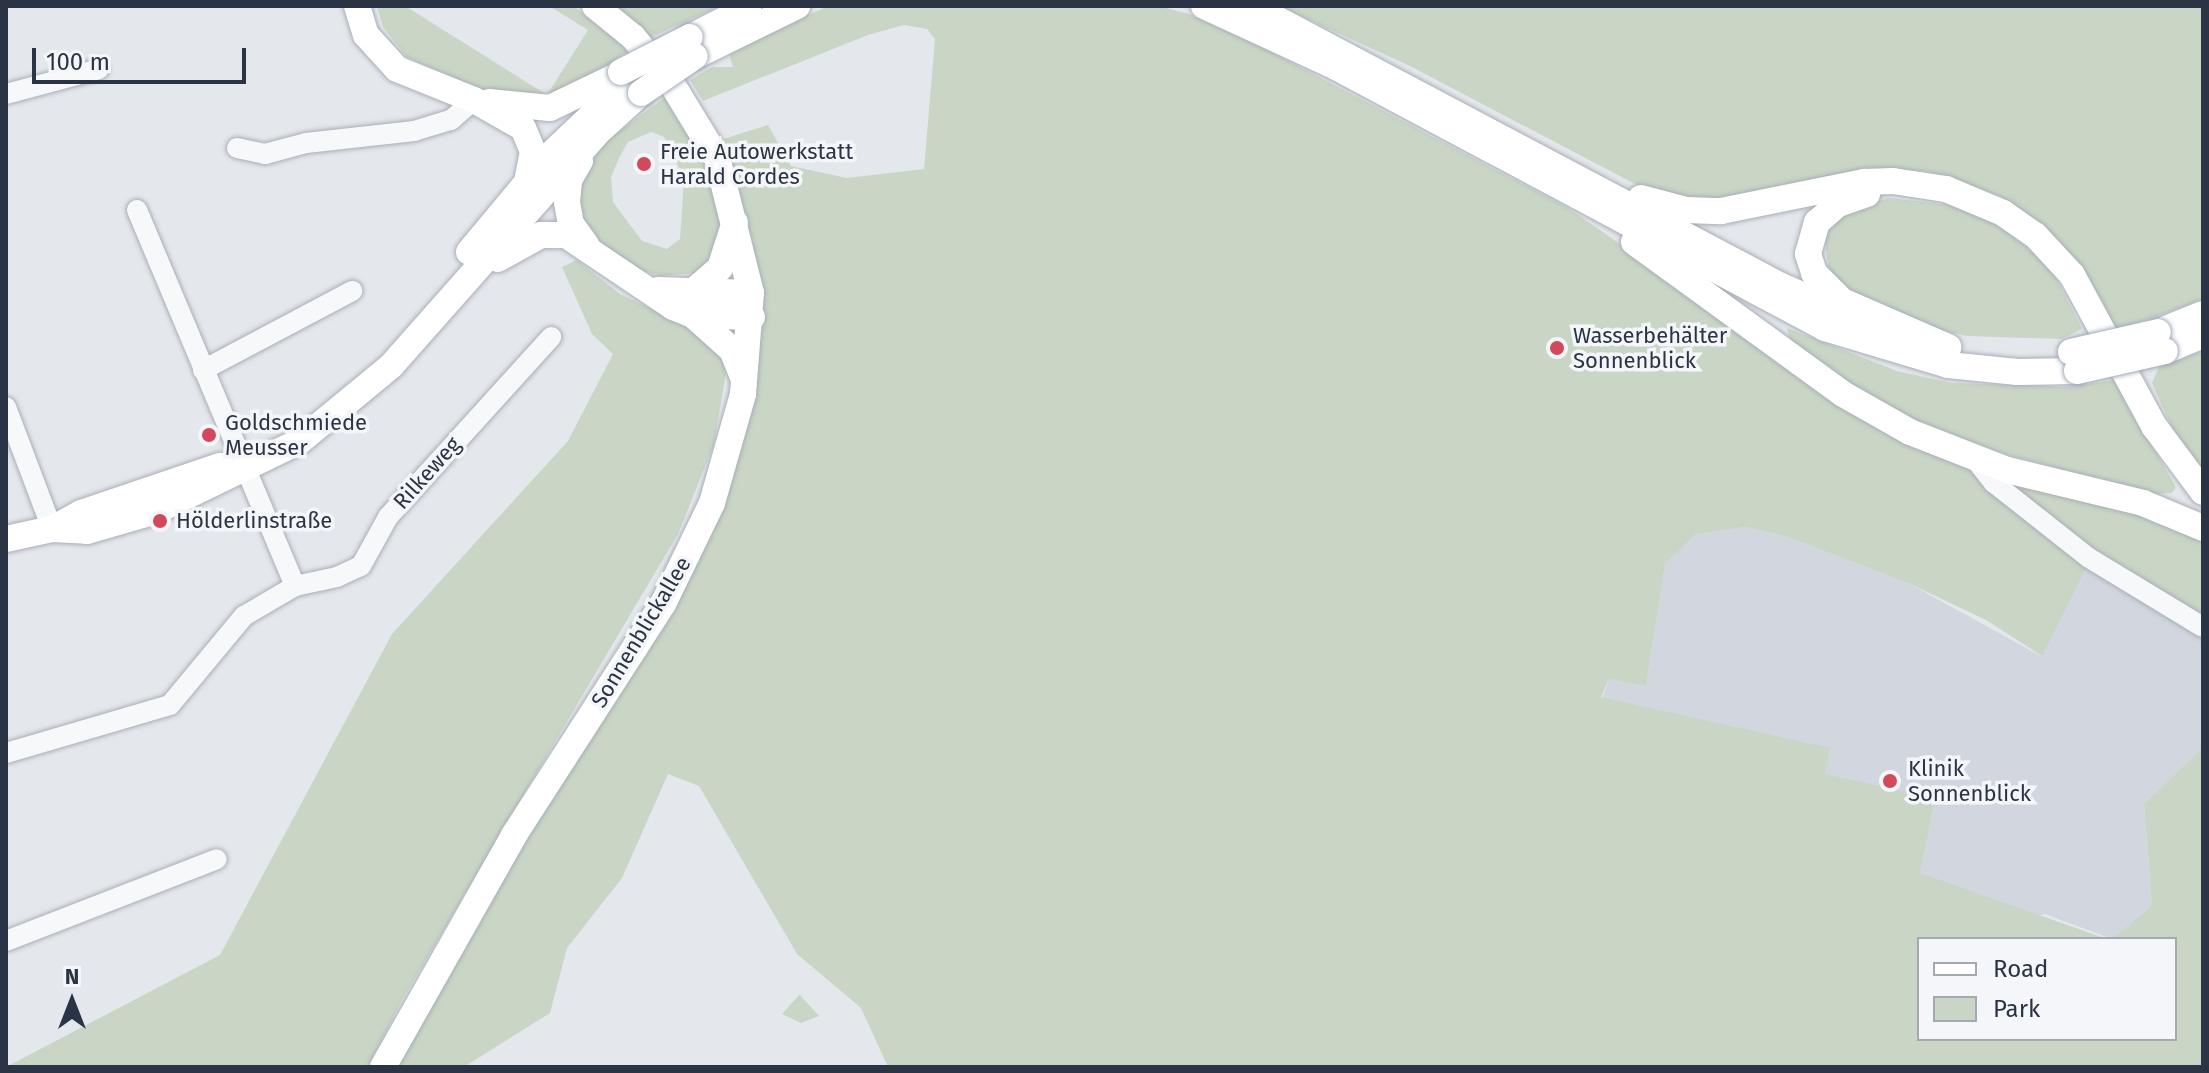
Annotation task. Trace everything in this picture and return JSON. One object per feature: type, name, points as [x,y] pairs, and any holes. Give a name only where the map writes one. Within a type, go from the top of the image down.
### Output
[{"type":"main road","points":[[357,6],[366,35],[386,61],[474,100],[523,128],[533,151],[527,181]]},
{"type":"main road","name":"Sonnenblickallee","points":[[383,1067],[514,835],[675,580],[727,460],[745,380],[751,305],[736,219],[717,158],[692,114],[633,37],[595,6]]},
{"type":"main road","points":[[474,100],[550,108],[630,82],[693,47],[752,6]]},
{"type":"main road","points":[[693,47],[797,6]]},
{"type":"main road","points":[[1204,6],[1336,67],[1588,205],[1813,323],[1887,350],[1948,365],[2018,372],[2203,335]]},
{"type":"main road","points":[[1252,6],[1822,306],[1948,347],[2074,362]]},
{"type":"main road","points":[[586,245],[571,224],[568,188],[596,134],[630,82]]},
{"type":"main road","points":[[246,463],[325,402],[390,345],[527,181],[630,82]]},
{"type":"main road","points":[[6,539],[52,529],[87,531],[132,519],[246,463],[300,441],[391,366],[596,134]]},
{"type":"main road","points":[[1543,157],[1584,168],[1652,202],[1704,211],[1864,182],[1918,184],[1974,199],[2003,213],[2053,252],[2091,307],[2154,426],[2203,492]]},
{"type":"main road","points":[[1918,184],[1838,204],[1817,222],[1808,254],[1814,273],[1842,301],[1948,347]]},
{"type":"main road","points":[[1588,205],[1843,394],[1910,432],[1975,459],[2143,503],[2203,528]]},
{"type":"main road","points":[[691,305],[726,259],[736,219]]},
{"type":"main road","points":[[471,276],[541,235],[566,235],[647,287],[691,305],[751,305]]},
{"type":"main road","points":[[691,305],[732,350],[745,380]]},
{"type":"main road","points":[[2162,341],[2203,314]]},
{"type":"street","points":[[6,94],[99,69]]},
{"type":"street","points":[[237,148],[265,154],[306,143],[414,131],[451,120],[474,100]]},
{"type":"street","points":[[137,210],[203,370],[246,463],[295,586]]},
{"type":"street","points":[[203,370],[352,291]]},
{"type":"street","name":"Rilkeweg","points":[[6,753],[170,705],[244,616],[295,586],[337,577],[361,566],[388,517],[551,337]]},
{"type":"street","points":[[6,407],[52,529]]},
{"type":"street","points":[[1975,459],[1981,472],[2089,558],[2203,627]]},
{"type":"street","points":[[6,941],[217,859]]},
{"type":"shaded area","name":"Klinik Sonnenblick","points":[[1746,527],[1785,536],[1908,583],[2041,656],[2089,562],[2203,627],[2203,747],[2144,804],[2152,905],[2114,937],[2107,937],[2045,914],[1917,938],[1592,729],[1609,679],[1646,686],[1665,564],[1696,534]]},
{"type":"green space","points":[[377,6],[405,6],[547,95],[588,30],[549,6],[573,6],[629,50],[561,97],[486,92],[407,57],[383,27]]},
{"type":"green space","points":[[614,6],[720,6],[649,38]]},
{"type":"green space","points":[[828,6],[1158,6],[1189,14],[1264,48],[1568,208],[1695,296],[2008,482],[2138,509],[2203,536],[2203,627],[2089,562],[2042,656],[1986,620],[1908,583],[1785,536],[1746,527],[1696,534],[1665,564],[1646,686],[1609,679],[1601,697],[1830,748],[1825,774],[1935,798],[1920,873],[2101,937],[1917,937],[1917,1041],[2177,1041],[2177,937],[2114,937],[2152,905],[2144,804],[2203,747],[2203,1067],[888,1067],[861,1008],[797,954],[699,786],[668,774],[622,878],[567,948],[550,1013],[464,1067],[395,1067],[507,865],[691,577],[723,502],[760,343],[753,242],[723,139],[768,125],[791,166],[847,178],[924,169],[935,39],[927,29],[904,25],[868,35],[703,101],[690,80],[712,67],[733,67],[729,53]]},
{"type":"green space","points":[[1279,6],[2203,6],[2203,300],[2116,330],[2077,264],[2040,223],[2000,196],[1926,171],[1895,170],[1713,202],[1652,193],[1410,66]]},
{"type":"green space","points":[[670,94],[718,192],[724,240],[716,258],[694,273],[660,276],[624,265],[597,240],[581,218],[577,201],[587,167],[604,142]],"holes":[[[651,132],[664,137],[684,179],[680,239],[667,249],[642,241],[613,202],[611,177],[628,142]]]},
{"type":"green space","points":[[1889,198],[1959,206],[2002,225],[2052,270],[2082,329],[2061,339],[1967,336],[1926,327],[1847,293],[1829,274],[1824,232],[1856,205]]},
{"type":"green space","points":[[577,260],[620,294],[687,326],[721,351],[726,372],[714,444],[678,534],[402,1000],[368,1067],[6,1067],[220,955],[392,634],[568,441],[613,354],[592,334],[562,267]]},
{"type":"green space","points":[[1787,328],[1897,371],[1951,383],[2069,387],[2114,380],[2176,487],[2172,493],[2155,494],[1967,444],[1905,417],[1793,351]]},
{"type":"green space","points":[[2203,351],[2203,473],[2175,434],[2152,383],[2159,367]]},
{"type":"green space","points":[[799,995],[819,1016],[801,1023],[782,1014]]},
{"type":"place","name":"Freie Autowerkstatt Harald Cordes","points":[[644,164]]},
{"type":"place","name":"Wasserbehälter Sonnenblick","points":[[1557,348]]},
{"type":"place","name":"Goldschmiede Meusser","points":[[209,435]]},
{"type":"place","name":"Hölderlinstraße","points":[[160,521]]},
{"type":"place","name":"Klinik Sonnenblick","points":[[1890,781]]}]
